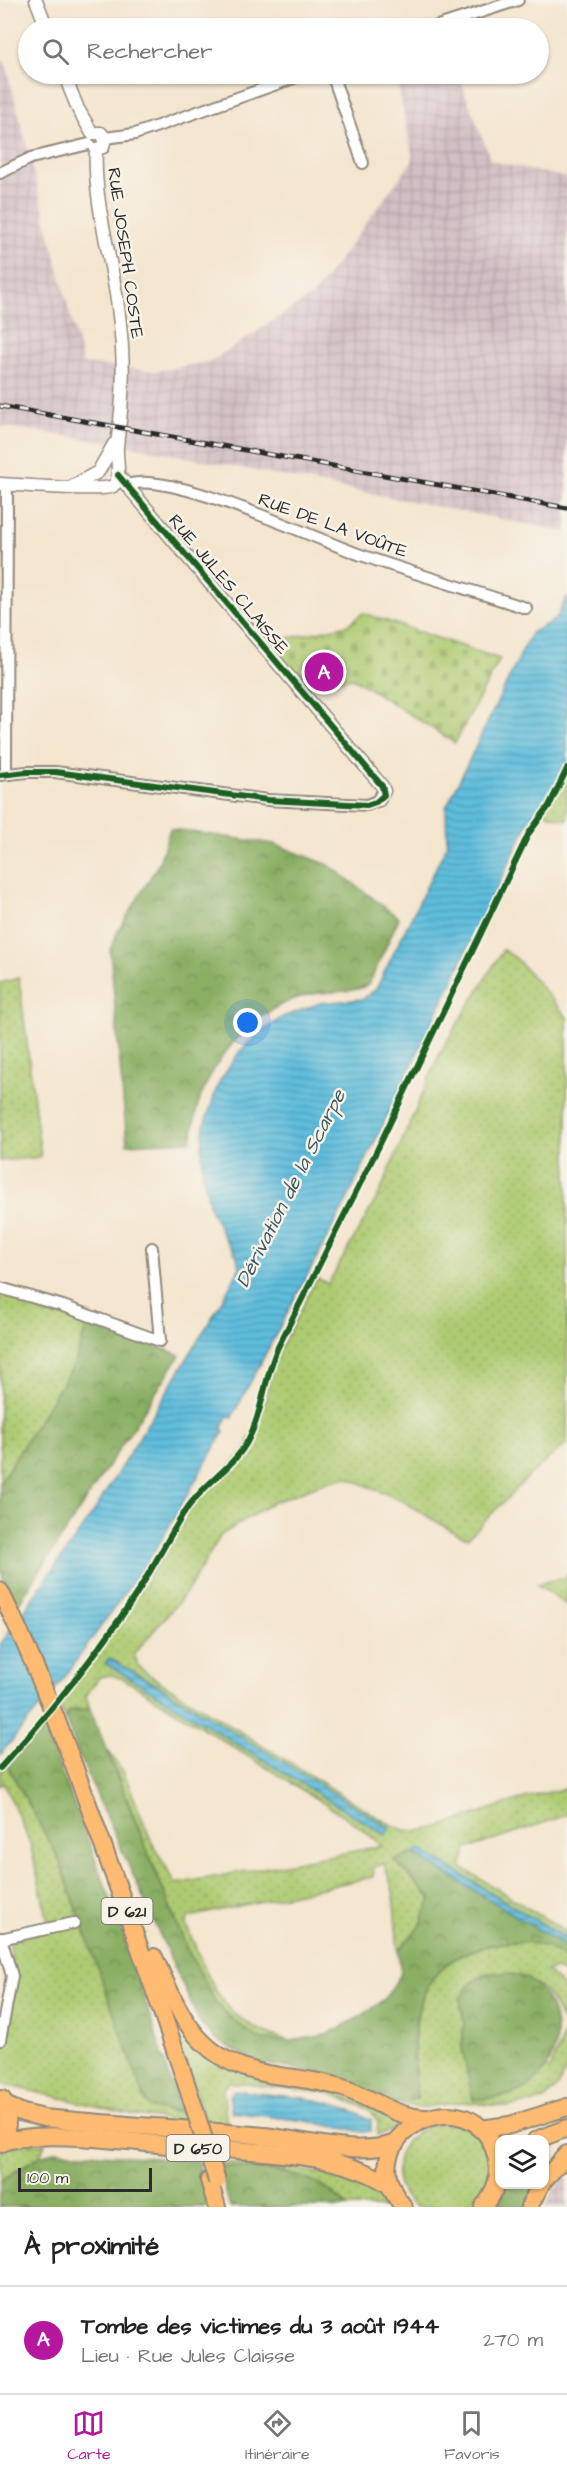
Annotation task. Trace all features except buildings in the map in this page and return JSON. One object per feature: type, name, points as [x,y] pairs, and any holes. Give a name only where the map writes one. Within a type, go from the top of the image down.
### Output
[{"type":"main road","name":"D 621","points":[[0,1591],[4,1612],[104,1846],[213,2180],[224,2207]]},
{"type":"main road","name":"D 621","points":[[52,1721],[190,2106]]},
{"type":"main road","points":[[104,1846],[175,2005],[188,2028],[203,2045],[242,2068],[336,2086],[359,2093],[399,2114],[425,2118]]},
{"type":"main road","points":[[0,2144],[8,2125],[3,2101]]},
{"type":"main road","name":"D 650","points":[[3,2101],[23,2113],[44,2118],[260,2136],[357,2148],[378,2148],[396,2143]]},
{"type":"main road","points":[[480,2129],[510,2125],[567,2107]]},
{"type":"main road","points":[[405,2207],[392,2187],[390,2161],[396,2143],[408,2128],[425,2118],[438,2115],[457,2116],[480,2129],[495,2151]]},
{"type":"main road","points":[[547,2135],[567,2128]]},
{"type":"main road","name":"D 650","points":[[0,2144],[17,2138],[60,2137],[288,2155],[341,2164],[374,2176],[392,2187]]},
{"type":"main road","points":[[549,2174],[567,2154]]},
{"type":"main road","name":"D 621","points":[[213,2180],[217,2207]]},
{"type":"main road","points":[[483,2207],[495,2187]]},
{"type":"main road","points":[[529,2207],[538,2189]]},
{"type":"street","points":[[36,0],[43,18]]},
{"type":"street","points":[[463,18],[518,0]]},
{"type":"street","name":"RUE JOSEPH COSTE","points":[[68,84],[92,142],[120,327],[122,388],[118,434],[118,474]]},
{"type":"street","points":[[0,173],[31,158],[92,142],[104,145],[105,138],[135,134],[277,84]]},
{"type":"street","points":[[335,84],[363,163]]},
{"type":"street","name":"RUE JOSEPH COSTE","points":[[100,470],[118,434]]},
{"type":"street","points":[[63,487],[80,483],[100,470],[111,467],[118,474],[116,483],[107,487],[63,487],[3,484],[3,774],[55,772],[281,801],[367,805],[379,800]]},
{"type":"street","points":[[100,470],[98,481],[107,487]]},
{"type":"street","name":"RUE JULES CLAISSE","points":[[118,474],[382,786],[384,791],[379,800]]},
{"type":"street","name":"RUE DE LA VOÛTE","points":[[128,484],[143,482],[209,497],[358,554],[525,608]]},
{"type":"street","name":"RUE JULES CLAISSE","points":[[107,487],[127,491],[137,498]]},
{"type":"street","points":[[0,1288],[63,1306],[160,1341],[152,1248]]},
{"type":"street","points":[[0,2040],[12,1976],[1,1938],[74,1923]]},
{"type":"shaded area","points":[[0,55],[6,65],[83,364],[157,371],[211,361],[313,295],[413,160],[398,84],[462,84],[491,161],[567,178],[567,532],[124,445],[0,426]]},
{"type":"shaded area","points":[[567,2175],[567,2207],[546,2207],[551,2193]]},
{"type":"green space","points":[[363,613],[500,659],[455,743],[353,678],[304,687],[267,643],[348,625]]},
{"type":"green space","points":[[567,759],[567,820],[541,812]]},
{"type":"green space","points":[[170,829],[274,844],[329,865],[399,918],[369,984],[355,990],[307,995],[289,1001],[272,1010],[242,1033],[218,1062],[209,1079],[197,1107],[191,1141],[127,1144],[110,950],[117,933],[159,863]]},
{"type":"green space","points":[[503,950],[516,958],[567,1017],[567,1443],[530,1475],[468,1538],[457,1534],[406,1503],[347,1477],[326,1482],[272,1503],[221,1535],[186,1593],[134,1654],[138,1666],[154,1678],[384,1821],[404,1830],[420,1831],[439,1827],[517,1800],[567,1788],[567,1815],[467,1849],[461,1867],[567,1932],[567,1939],[421,1850],[395,1860],[431,1899],[420,1926],[398,1951],[393,1890],[384,1864],[374,1867],[373,1877],[189,1917],[186,1925],[212,1984],[222,1999],[247,2023],[266,2033],[290,2041],[261,2040],[234,2021],[217,2004],[187,1949],[107,1749],[124,1773],[152,1843],[176,1884],[382,1846],[336,1811],[124,1679],[111,1675],[99,1677],[86,1696],[90,1709],[69,1711],[65,1718],[59,1705],[139,1592],[191,1507],[245,1451],[266,1399],[269,1377],[275,1359],[317,1278],[328,1284],[379,1194],[441,1051]],"holes":[[[109,1658],[159,1686],[385,1835],[106,1663]]]},
{"type":"green space","points":[[19,978],[41,1157],[0,1161],[0,983]]},
{"type":"green space","points":[[0,1293],[90,1315],[75,1363],[0,1483]]},
{"type":"green space","points":[[89,1319],[180,1355],[17,1606],[0,1570],[0,1483],[75,1363]]},
{"type":"green space","points":[[567,1574],[567,1605],[537,1584],[563,1578]]},
{"type":"green space","points":[[90,1709],[187,1949],[217,2004],[234,2021],[261,2040],[290,2041],[326,2035],[361,2016],[384,2000],[401,1974],[398,1951],[420,1926],[431,1899],[394,1860],[413,1853],[567,1947],[567,1958],[538,1945],[509,1942],[487,1946],[461,1955],[442,1968],[428,1985],[420,2004],[415,2026],[417,2099],[396,2103],[327,2075],[256,2062],[214,2039],[199,2021],[81,1760],[65,1718],[69,1711]]},
{"type":"green space","points":[[43,1724],[119,1921],[181,2112],[150,2108],[145,2100],[58,1857],[7,1765]]},
{"type":"green space","points":[[7,1765],[58,1857],[85,1930],[167,2112],[181,2112],[185,2122],[135,2115],[1,2084],[0,2069],[16,1983],[9,1941],[50,1930],[30,1843],[4,1783],[0,1786],[0,1772]]},
{"type":"green space","points":[[524,1941],[548,1947],[567,1958],[567,1976],[556,1969],[547,1971],[567,1994],[567,2069],[558,2085],[545,2100],[508,2107],[463,2102],[418,2108],[396,2103],[417,2099],[415,2036],[419,2010],[427,1988],[441,1970],[461,1956],[488,1946]],"holes":[[[509,1974],[522,1978],[546,1992],[566,2029],[550,2069],[462,2048],[464,2021],[460,1999]]]},
{"type":"green space","points":[[487,1973],[523,1977],[541,1990],[550,2004],[555,2020],[556,2037],[553,2053],[546,2068],[534,2082],[513,2094],[473,2100],[462,2048],[464,2021],[460,1999],[470,1984]]},
{"type":"green space","points":[[162,1988],[197,2047],[329,2089],[402,2120],[388,2132],[377,2135],[378,2121],[370,2110],[329,2093],[229,2082],[223,2090],[227,2124],[206,2124]]},
{"type":"green space","points":[[431,2124],[460,2125],[472,2131],[486,2151],[489,2174],[486,2186],[481,2197],[472,2207],[415,2207],[408,2201],[399,2185],[398,2159],[405,2143],[410,2137]]},
{"type":"green space","points":[[45,2143],[40,2156],[0,2181],[0,2152],[11,2146]]},
{"type":"green space","points":[[57,2151],[198,2161],[208,2207],[0,2207],[0,2181],[40,2156]]},
{"type":"green space","points":[[218,2162],[325,2174],[364,2187],[378,2195],[386,2207],[347,2207],[341,2200],[283,2171],[219,2166]]},
{"type":"green space","points":[[219,2166],[271,2171],[305,2178],[334,2194],[347,2207],[230,2207]]},
{"type":"green space","points":[[503,2189],[534,2189],[526,2207],[496,2207]]},
{"type":"water","name":"Dérivation de la Scarpe","points":[[567,596],[567,761],[549,799],[532,815],[342,1210],[232,1417],[227,1416],[222,1428],[224,1431],[156,1549],[64,1678],[0,1755],[0,1645],[95,1510],[219,1306],[239,1269],[237,1256],[225,1239],[210,1208],[203,1175],[204,1126],[219,1082],[240,1051],[259,1033],[283,1017],[320,1003],[363,999],[376,989],[447,845],[446,808],[531,633],[556,619]]},
{"type":"water","points":[[109,1658],[159,1686],[390,1828],[385,1835],[105,1663]]},
{"type":"water","points":[[421,1850],[567,1939],[567,1947],[413,1853]]},
{"type":"water","points":[[234,2090],[305,2098],[339,2106],[371,2120],[371,2131],[363,2132],[306,2121],[232,2112],[229,2095]]},
{"type":"railway","points":[[0,406],[567,508]]},
{"type":"cycle path","points":[[0,775],[55,772],[268,800],[367,805],[376,802],[384,795],[382,786],[118,475]]},
{"type":"cycle path","points":[[0,1768],[54,1706],[104,1641],[135,1596],[186,1510],[234,1460],[247,1442],[257,1419],[278,1347],[377,1150],[529,833],[549,806],[567,769]]},
{"type":"place","name":"Tombe des victimes du 3 août 1944","points":[[324,672]]}]
